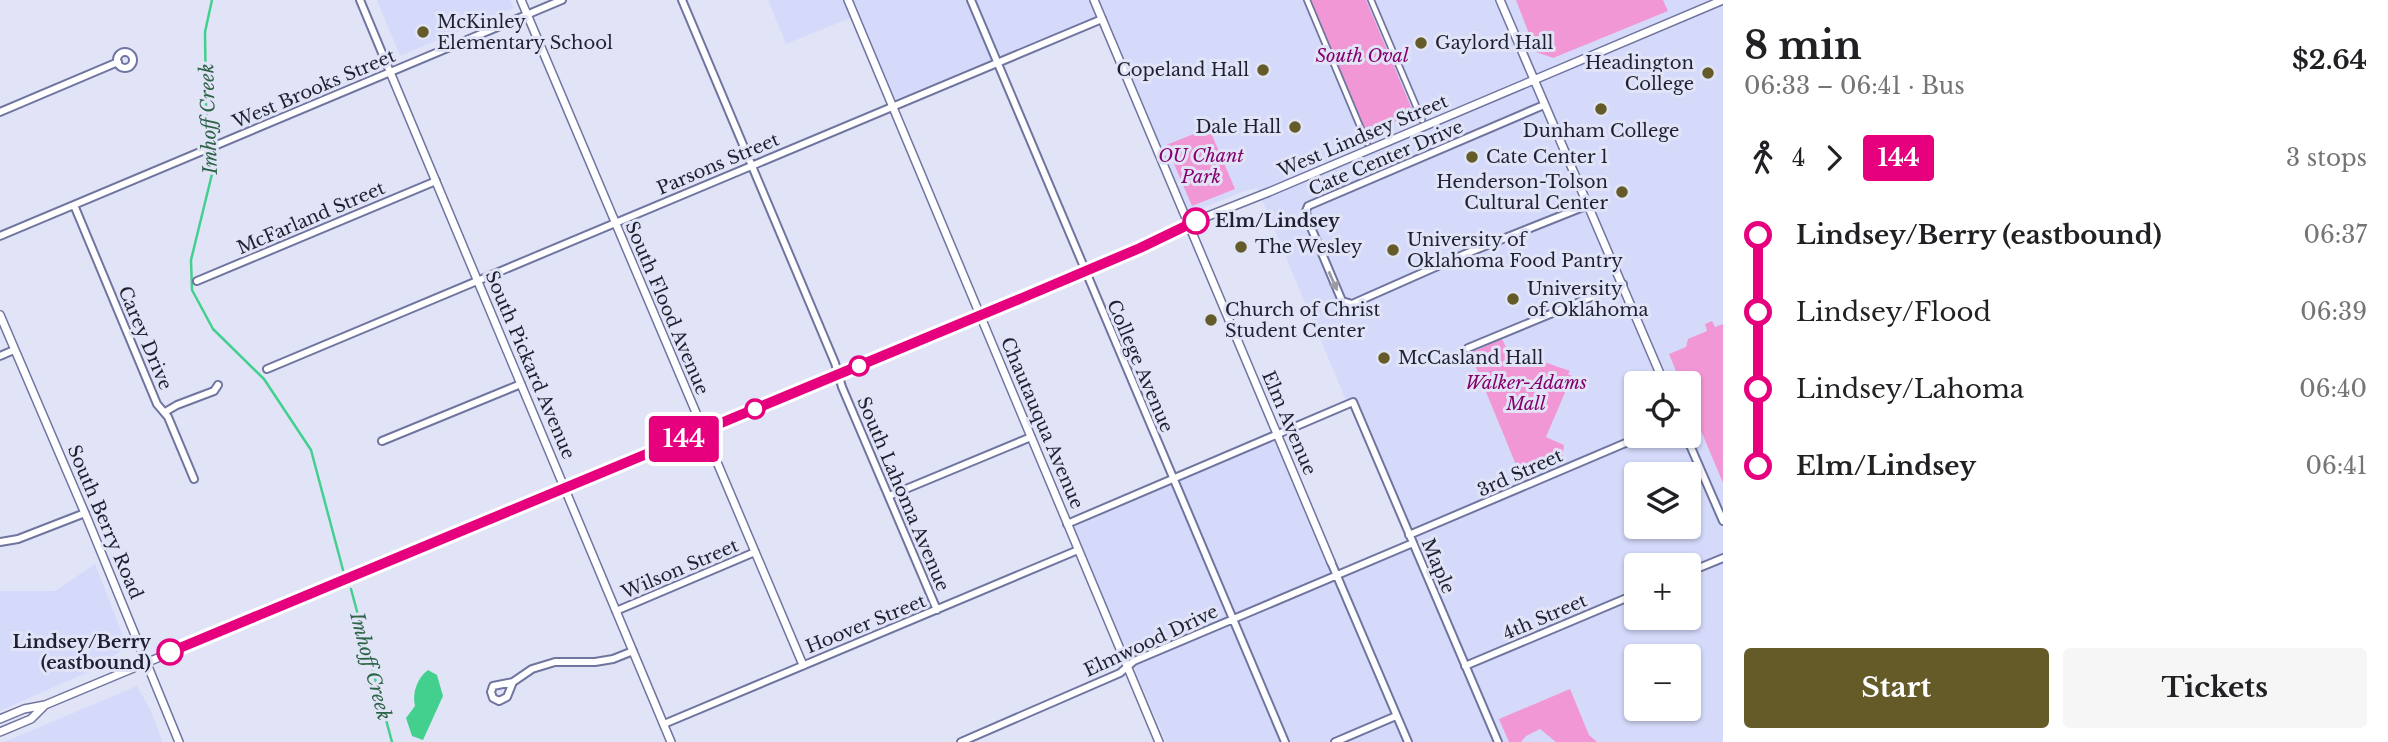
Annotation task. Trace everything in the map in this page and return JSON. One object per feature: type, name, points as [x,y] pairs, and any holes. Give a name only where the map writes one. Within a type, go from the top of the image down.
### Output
[{"type":"street","name":"South Pickard Avenue","points":[[360,0],[670,742]]},
{"type":"street","name":"South Flood Avenue","points":[[521,0],[803,665]]},
{"type":"street","name":"West Brooks Street","points":[[0,236],[562,0]]},
{"type":"street","name":"South Lahoma Avenue","points":[[682,0],[937,610]]},
{"type":"street","name":"Chautauqua Avenue","points":[[848,0],[1160,742]]},
{"type":"street","name":"College Avenue","points":[[971,0],[1171,478],[1285,742]]},
{"type":"street","name":"Elm Avenue","points":[[1094,0],[1408,742]]},
{"type":"street","points":[[1307,0],[1367,143]]},
{"type":"street","points":[[1371,0],[1422,120]]},
{"type":"street","points":[[1500,0],[1659,371]]},
{"type":"street","name":"West Lindsey Street","points":[[0,719],[24,709],[46,705],[980,316],[1140,248],[1188,224],[1723,0]]},
{"type":"street","name":"Parsons Street","points":[[267,369],[1102,19]]},
{"type":"street","points":[[0,112],[118,62]]},
{"type":"street","name":"Cate Center Drive","points":[[1544,105],[1308,206],[1307,218],[1340,297],[1348,304],[1361,301],[1435,267],[1588,205]]},
{"type":"street","name":"McFarland Street","points":[[197,281],[436,181]]},
{"type":"street","name":"Carey Drive","points":[[74,205],[157,404],[165,412],[194,479]]},
{"type":"street","points":[[1468,348],[1623,284]]},
{"type":"street","name":"South Berry Road","points":[[0,316],[179,742]]},
{"type":"street","points":[[0,356],[15,350]]},
{"type":"street","points":[[382,441],[521,384]]},
{"type":"street","points":[[165,412],[214,391],[218,385]]},
{"type":"street","name":"Maple","points":[[1277,433],[1353,402],[1498,742]]},
{"type":"street","points":[[1067,524],[1277,433]]},
{"type":"street","points":[[889,495],[1031,438]]},
{"type":"street","name":"3rd Street","points":[[1409,535],[1624,444]]},
{"type":"street","points":[[1691,448],[1723,522]]},
{"type":"street","points":[[0,542],[18,540],[85,513]]},
{"type":"street","name":"Elmwood Drive","points":[[961,742],[1120,673],[1128,666],[1233,618],[1413,543]]},
{"type":"street","name":"Hoover Street","points":[[664,724],[1078,550]]},
{"type":"street","name":"Wilson Street","points":[[617,611],[755,552]]},
{"type":"street","points":[[1701,567],[1723,558]]},
{"type":"street","name":"4th Street","points":[[1465,666],[1624,599]]},
{"type":"street","points":[[513,682],[532,669],[555,662],[596,662],[633,651]]},
{"type":"street","name":"West Lindsey Street","points":[[0,732],[31,719],[46,705]]},
{"type":"street","points":[[1335,742],[1396,716]]},
{"type":"shaded area","name":"McKinley Elementary School","points":[[377,0],[510,0],[514,8],[400,56]]},
{"type":"shaded area","name":"University of Oklahoma","points":[[768,0],[1723,0],[1723,742],[1166,742],[1072,524],[1274,440],[1334,579],[1418,544],[1358,401],[1345,398],[1257,188],[1188,214],[1104,13],[894,100],[858,15],[786,44]]},
{"type":"shaded area","points":[[95,564],[125,641],[125,648],[97,668],[0,711],[0,591],[55,591]]},
{"type":"shaded area","points":[[428,670],[437,675],[443,696],[423,740],[412,736],[406,718],[415,706],[414,696],[418,681]]},
{"type":"shaded area","points":[[137,686],[150,709],[163,742],[4,742]]},
{"type":"green space","name":"South Oval","points":[[1311,0],[1366,0],[1414,114],[1367,134]]},
{"type":"green space","points":[[1516,0],[1663,0],[1668,11],[1553,58],[1536,52]]},
{"type":"green space","name":"OU Chant Park","points":[[1209,128],[1235,189],[1192,206],[1166,145]]},
{"type":"green space","points":[[1712,321],[1715,327],[1723,324],[1723,483],[1701,431],[1701,371],[1676,371],[1669,354],[1686,347],[1688,339],[1707,331],[1705,324]]},
{"type":"green space","name":"Walker-Adams Mall","points":[[1502,339],[1507,349],[1570,371],[1568,374],[1572,376],[1546,437],[1564,445],[1562,459],[1521,477],[1470,353]]},
{"type":"green space","points":[[1570,689],[1589,735],[1597,742],[1556,742],[1540,729],[1526,736],[1521,742],[1509,742],[1499,719]]},
{"type":"waterway","name":"Imhoff Creek","points":[[212,0],[205,32],[206,106],[212,174],[191,260],[192,290],[213,329],[264,379],[311,450],[343,570]]},
{"type":"waterway","name":"Imhoff Creek","points":[[351,589],[392,742]]},
{"type":"bus line","name":"144","points":[[170,652],[1022,298],[1196,221]]},
{"type":"place","name":"McKinley Elementary School","points":[[423,32]]},
{"type":"place","name":"Gaylord Hall","points":[[1421,43]]},
{"type":"place","name":"Copeland Hall","points":[[1263,70]]},
{"type":"place","name":"Headington College","points":[[1708,73]]},
{"type":"place","name":"Dunham College","points":[[1601,109]]},
{"type":"place","name":"Dale Hall","points":[[1295,127]]},
{"type":"place","name":"Cate Center 1","points":[[1472,157]]},
{"type":"place","name":"Henderson-Tolson Cultural Center","points":[[1622,192]]},
{"type":"place","name":"Elm/Lindsey","points":[[1196,221]]},
{"type":"place","name":"The Wesley","points":[[1241,247]]},
{"type":"place","name":"University of Oklahoma Food Pantry","points":[[1393,250]]},
{"type":"place","name":"University of Oklahoma","points":[[1513,299]]},
{"type":"place","name":"Church of Christ Student Center","points":[[1211,320]]},
{"type":"place","name":"McCasland Hall","points":[[1384,358]]},
{"type":"place","name":"Lindsey/Berry (eastbound)","points":[[170,652]]}]
